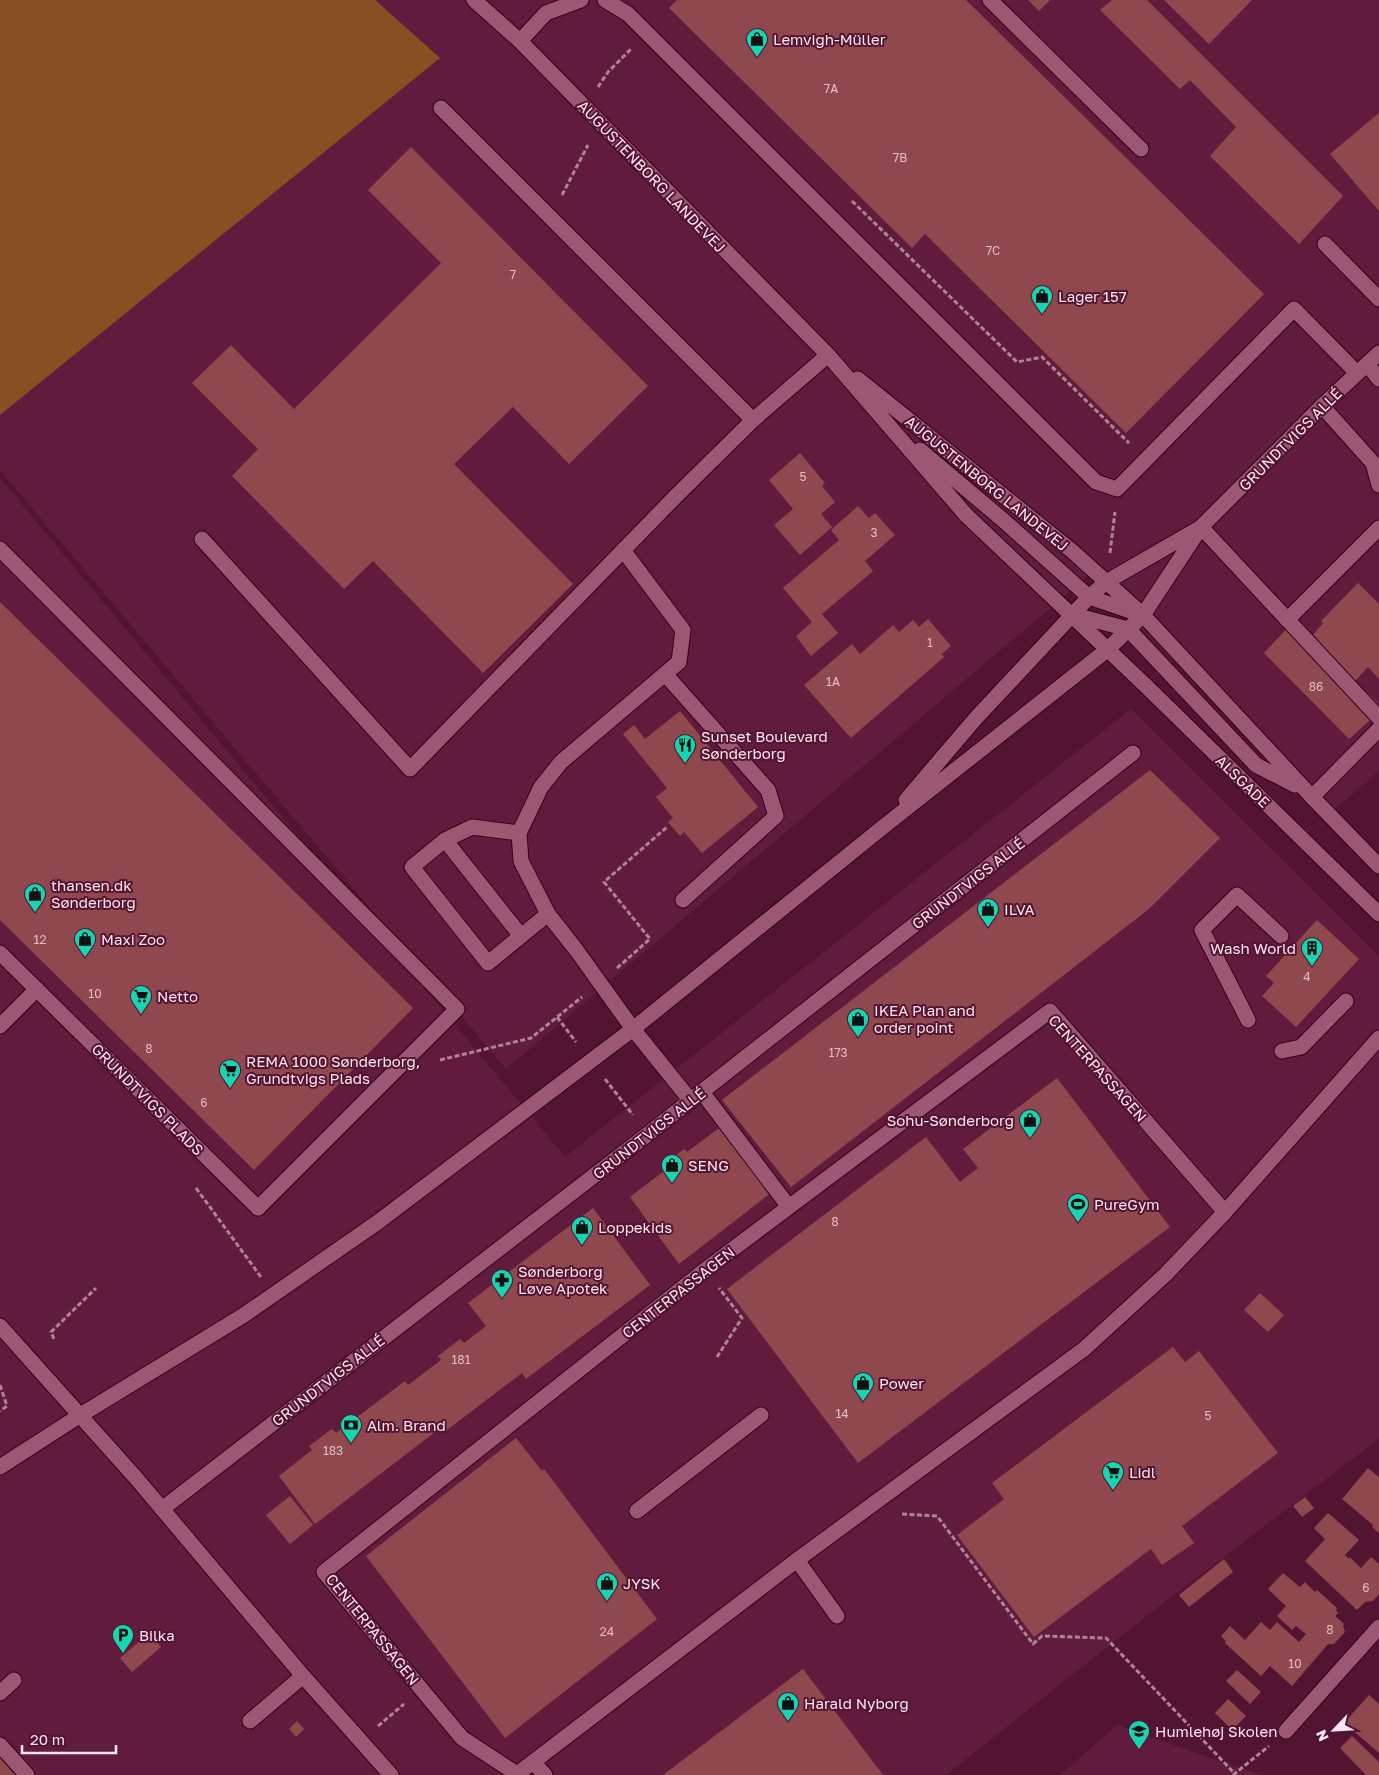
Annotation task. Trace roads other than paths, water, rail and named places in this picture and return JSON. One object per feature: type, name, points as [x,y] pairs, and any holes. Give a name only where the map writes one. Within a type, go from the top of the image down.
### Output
[{"type":"street","name":"AUGUSTENBORG LANDEVEJ","points":[[474,0],[520,41],[828,355],[966,515],[1072,614],[1107,650]]},
{"type":"street","points":[[520,41],[546,13],[581,0]]},
{"type":"street","points":[[605,0],[628,14],[1096,482],[1117,490],[1294,310],[1362,368],[1379,379]]},
{"type":"street","points":[[990,0],[1141,149]]},
{"type":"street","points":[[441,108],[753,420]]},
{"type":"street","points":[[1325,244],[1379,298]]},
{"type":"street","name":"GRUNDTVIGS ALLÉ","points":[[0,1467],[235,1320],[378,1222],[633,1029],[883,827],[1107,650],[1142,615],[1201,527],[1322,406],[1379,353]]},
{"type":"street","name":"AUGUSTENBORG LANDEVEJ","points":[[828,355],[1072,551],[1142,615]]},
{"type":"street","points":[[202,539],[410,769],[622,550],[753,420],[828,355]]},
{"type":"street","points":[[1322,406],[1373,463],[1379,485]]},
{"type":"street","points":[[884,419],[1003,520],[1089,597],[1142,615],[1379,866]]},
{"type":"street","points":[[1201,527],[1379,718]]},
{"type":"street","name":"GRUNDTVIGS ALLÉ","points":[[883,827],[976,718],[1089,597],[1106,582],[1201,527]]},
{"type":"street","points":[[1288,620],[1379,528]]},
{"type":"street","name":"GRUNDTVIGS PLADS","points":[[0,549],[457,1009],[258,1208],[0,953]]},
{"type":"street","points":[[622,550],[683,630],[679,662],[561,762],[541,788],[519,833],[521,861],[548,914],[577,950],[633,1029],[696,1096],[789,1207]]},
{"type":"street","points":[[1072,614],[1128,629],[1256,766],[1309,794]]},
{"type":"street","name":"ALSGADE","points":[[1107,650],[1379,914]]},
{"type":"street","points":[[665,674],[768,790],[776,816],[683,900]]},
{"type":"street","points":[[1309,794],[1379,729]]},
{"type":"street","name":"GRUNDTVIGS ALLÉ","points":[[162,1509],[696,1096],[1133,753]]},
{"type":"street","points":[[519,833],[472,827],[445,840],[412,867],[488,963],[548,914]]},
{"type":"street","points":[[445,840],[521,936]]},
{"type":"street","points":[[1248,1020],[1202,930],[1237,895],[1281,936]]},
{"type":"street","points":[[0,1026],[37,989]]},
{"type":"street","points":[[1282,1051],[1301,1048],[1346,1001]]},
{"type":"street","name":"CENTERPASSAGEN","points":[[1225,1212],[1050,1011],[705,1270],[324,1572],[462,1738],[516,1775],[797,1560],[1084,1349],[1166,1274],[1225,1212],[1379,1038]]},
{"type":"street","points":[[0,1326],[136,1478],[303,1676],[391,1775]]},
{"type":"street","points":[[637,1511],[761,1415]]},
{"type":"street","points":[[797,1560],[837,1616]]},
{"type":"street","points":[[1286,1731],[1379,1627]]},
{"type":"street","points":[[250,1721],[303,1676]]},
{"type":"street","points":[[0,1693],[14,1680]]},
{"type":"street","points":[[0,1745],[27,1775]]},
{"type":"street","points":[[533,1762],[545,1775]]},
{"type":"place","name":"Lemvigh-Müller","points":[[757,58]]},
{"type":"place","name":"Lager 157","points":[[1042,315]]},
{"type":"place","name":"Sunset Boulevard Sønderborg","points":[[685,764]]},
{"type":"place","name":"thansen.dk Sønderborg","points":[[35,913]]},
{"type":"place","name":"ILVA","points":[[988,928]]},
{"type":"place","name":"Maxi Zoo","points":[[85,958]]},
{"type":"place","name":"Wash World","points":[[1312,967]]},
{"type":"place","name":"Netto","points":[[141,1015]]},
{"type":"place","name":"IKEA Plan and order point","points":[[858,1038]]},
{"type":"place","name":"REMA 1000 Sønderborg, Grundtvigs Plads","points":[[230,1089]]},
{"type":"place","name":"Sohu-Sønderborg","points":[[1030,1139]]},
{"type":"place","name":"SENG","points":[[672,1184]]},
{"type":"place","name":"PureGym","points":[[1078,1223]]},
{"type":"place","name":"Loppekids","points":[[582,1246]]},
{"type":"place","name":"Sønderborg Løve Apotek","points":[[502,1299]]},
{"type":"place","name":"Power","points":[[863,1402]]},
{"type":"place","name":"Alm. Brand","points":[[351,1444]]},
{"type":"place","name":"Lidl","points":[[1113,1491]]},
{"type":"place","name":"JYSK","points":[[607,1602]]},
{"type":"place","name":"Bilka","points":[[123,1654]]},
{"type":"place","name":"Harald Nyborg","points":[[788,1722]]},
{"type":"place","name":"Humlehøj Skolen","points":[[1139,1750]]}]
